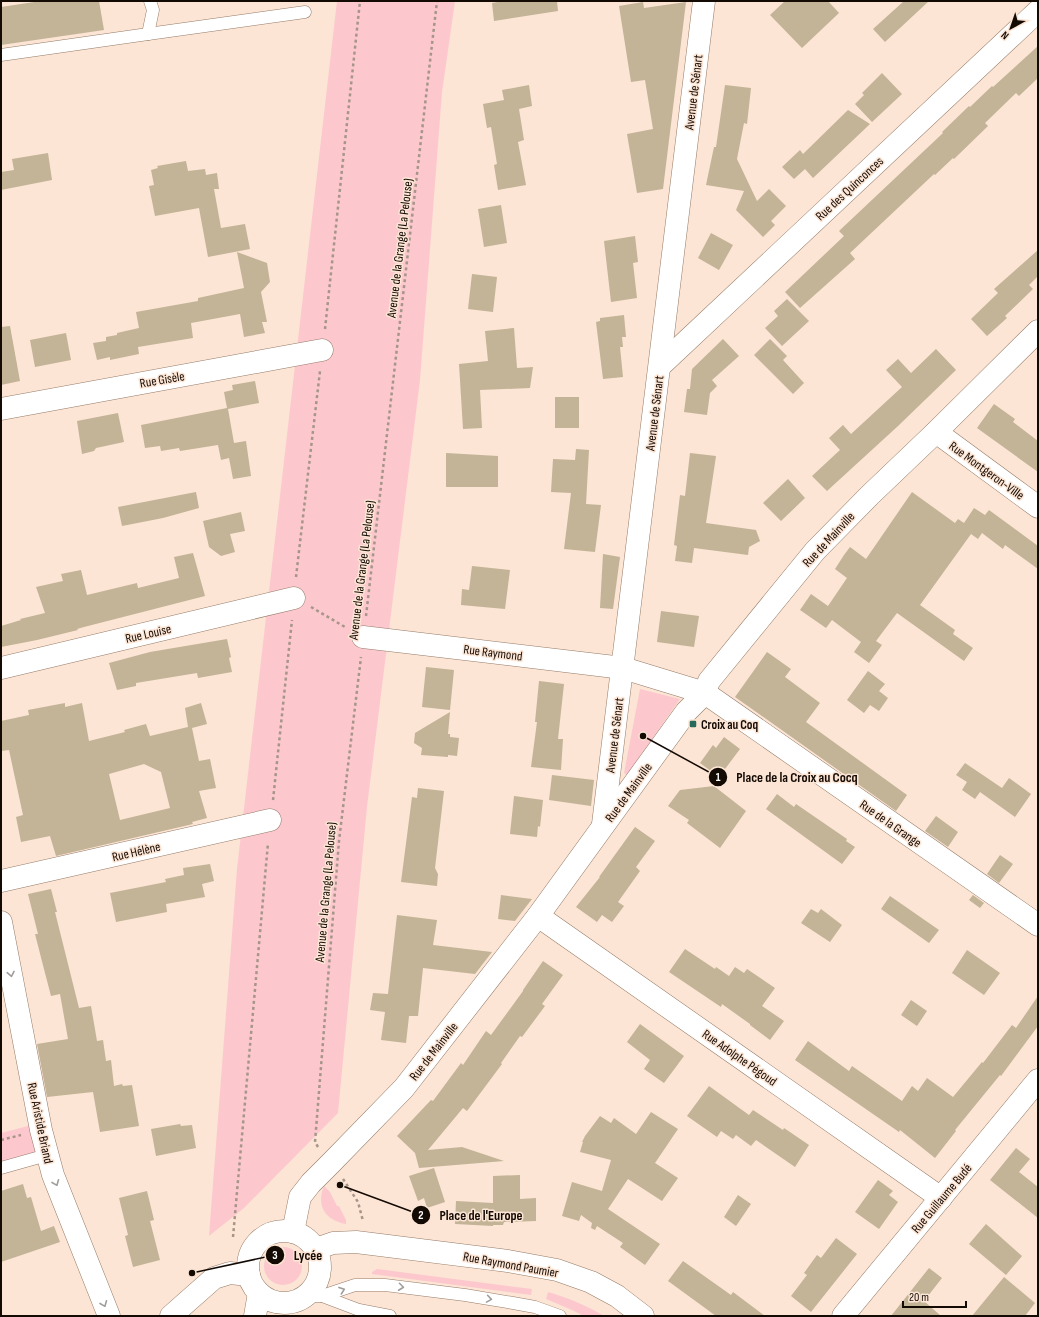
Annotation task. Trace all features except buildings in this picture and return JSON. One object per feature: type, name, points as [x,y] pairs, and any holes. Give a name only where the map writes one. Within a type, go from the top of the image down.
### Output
[{"type":"street","name":"Avenue de Sénart","points":[[603,826],[704,1]]},
{"type":"street","name":"Rue des Quinconces","points":[[660,366],[1038,11]]},
{"type":"street","name":"Rue de Mainville","points":[[294,1232],[300,1197],[311,1182],[332,1163],[404,1088],[538,916],[686,712],[705,693],[709,680],[815,551],[870,495],[1038,331]]},
{"type":"street","name":"Rue Gisèle","points":[[1,409],[322,350]]},
{"type":"street","name":"Rue Montgeron-Ville","points":[[936,432],[1038,507]]},
{"type":"street","name":"Rue Louise","points":[[1,668],[294,598]]},
{"type":"street","name":"Rue Raymond","points":[[363,637],[623,668],[705,693]]},
{"type":"street","name":"Rue de la Grange","points":[[705,693],[1038,925]]},
{"type":"street","name":"Rue Hélène","points":[[1,881],[270,820]]},
{"type":"street","name":"Rue Adolphe Pégoud","points":[[538,916],[941,1198]]},
{"type":"street","name":"Rue Aristide Briand","points":[[1,922],[47,1155],[53,1175],[109,1316]]},
{"type":"street","name":"Rue Guillaume Budé","points":[[843,1316],[1038,1080]]},
{"type":"street","points":[[171,1316],[214,1278],[246,1280],[268,1299],[277,1302],[287,1303],[314,1296],[314,1288],[320,1269],[320,1259],[316,1249],[302,1236],[294,1232],[275,1232],[259,1241],[253,1248],[249,1257],[246,1280],[255,1316]]},
{"type":"street","name":"Rue Raymond Paumier","points":[[316,1249],[333,1243],[356,1242],[366,1235],[556,1270],[591,1282],[617,1296],[643,1316]]},
{"type":"lane","points":[[148,34],[154,10],[150,1]]},
{"type":"lane","points":[[1,55],[305,12]]},
{"type":"lane","points":[[1,1168],[47,1155]]},
{"type":"lane","points":[[314,1296],[355,1285],[385,1285],[466,1295],[528,1306],[560,1316]]},
{"type":"lane","points":[[314,1296],[359,1310],[390,1316]]},
{"type":"path","name":"Avenue de la Grange (La Pelouse)","points":[[315,1142],[339,841],[438,1]]},
{"type":"path","points":[[294,598],[363,637]]},
{"type":"path","points":[[332,1163],[358,1202],[366,1235]]},
{"type":"shaded area","points":[[337,1],[455,1],[442,92],[420,380],[367,807],[338,1113],[244,1208],[209,1236],[237,869]]},
{"type":"shaded area","points":[[640,689],[680,699],[627,775],[624,773]]},
{"type":"shaded area","points":[[32,1125],[38,1153],[1,1164],[1,1133]]},
{"type":"shaded area","points":[[324,1186],[330,1192],[337,1206],[339,1206],[346,1220],[346,1224],[333,1219],[324,1211],[321,1200]]},
{"type":"shaded area","points":[[283,1247],[293,1250],[299,1256],[302,1266],[299,1276],[293,1282],[283,1285],[273,1282],[267,1276],[264,1266],[267,1256],[273,1250]]},
{"type":"shaded area","points":[[377,1269],[532,1289],[531,1295],[372,1274],[372,1272]]},
{"type":"shaded area","points":[[548,1292],[577,1302],[604,1316],[584,1316],[546,1299]]},
{"type":"place","name":"Croix au Coq","points":[[693,724]]},
{"type":"place","name":"Place de la Croix au Cocq","points":[[643,736]]},
{"type":"place","name":"Place de l'Europe","points":[[340,1185]]},
{"type":"place","name":"Lycée","points":[[192,1273]]}]
